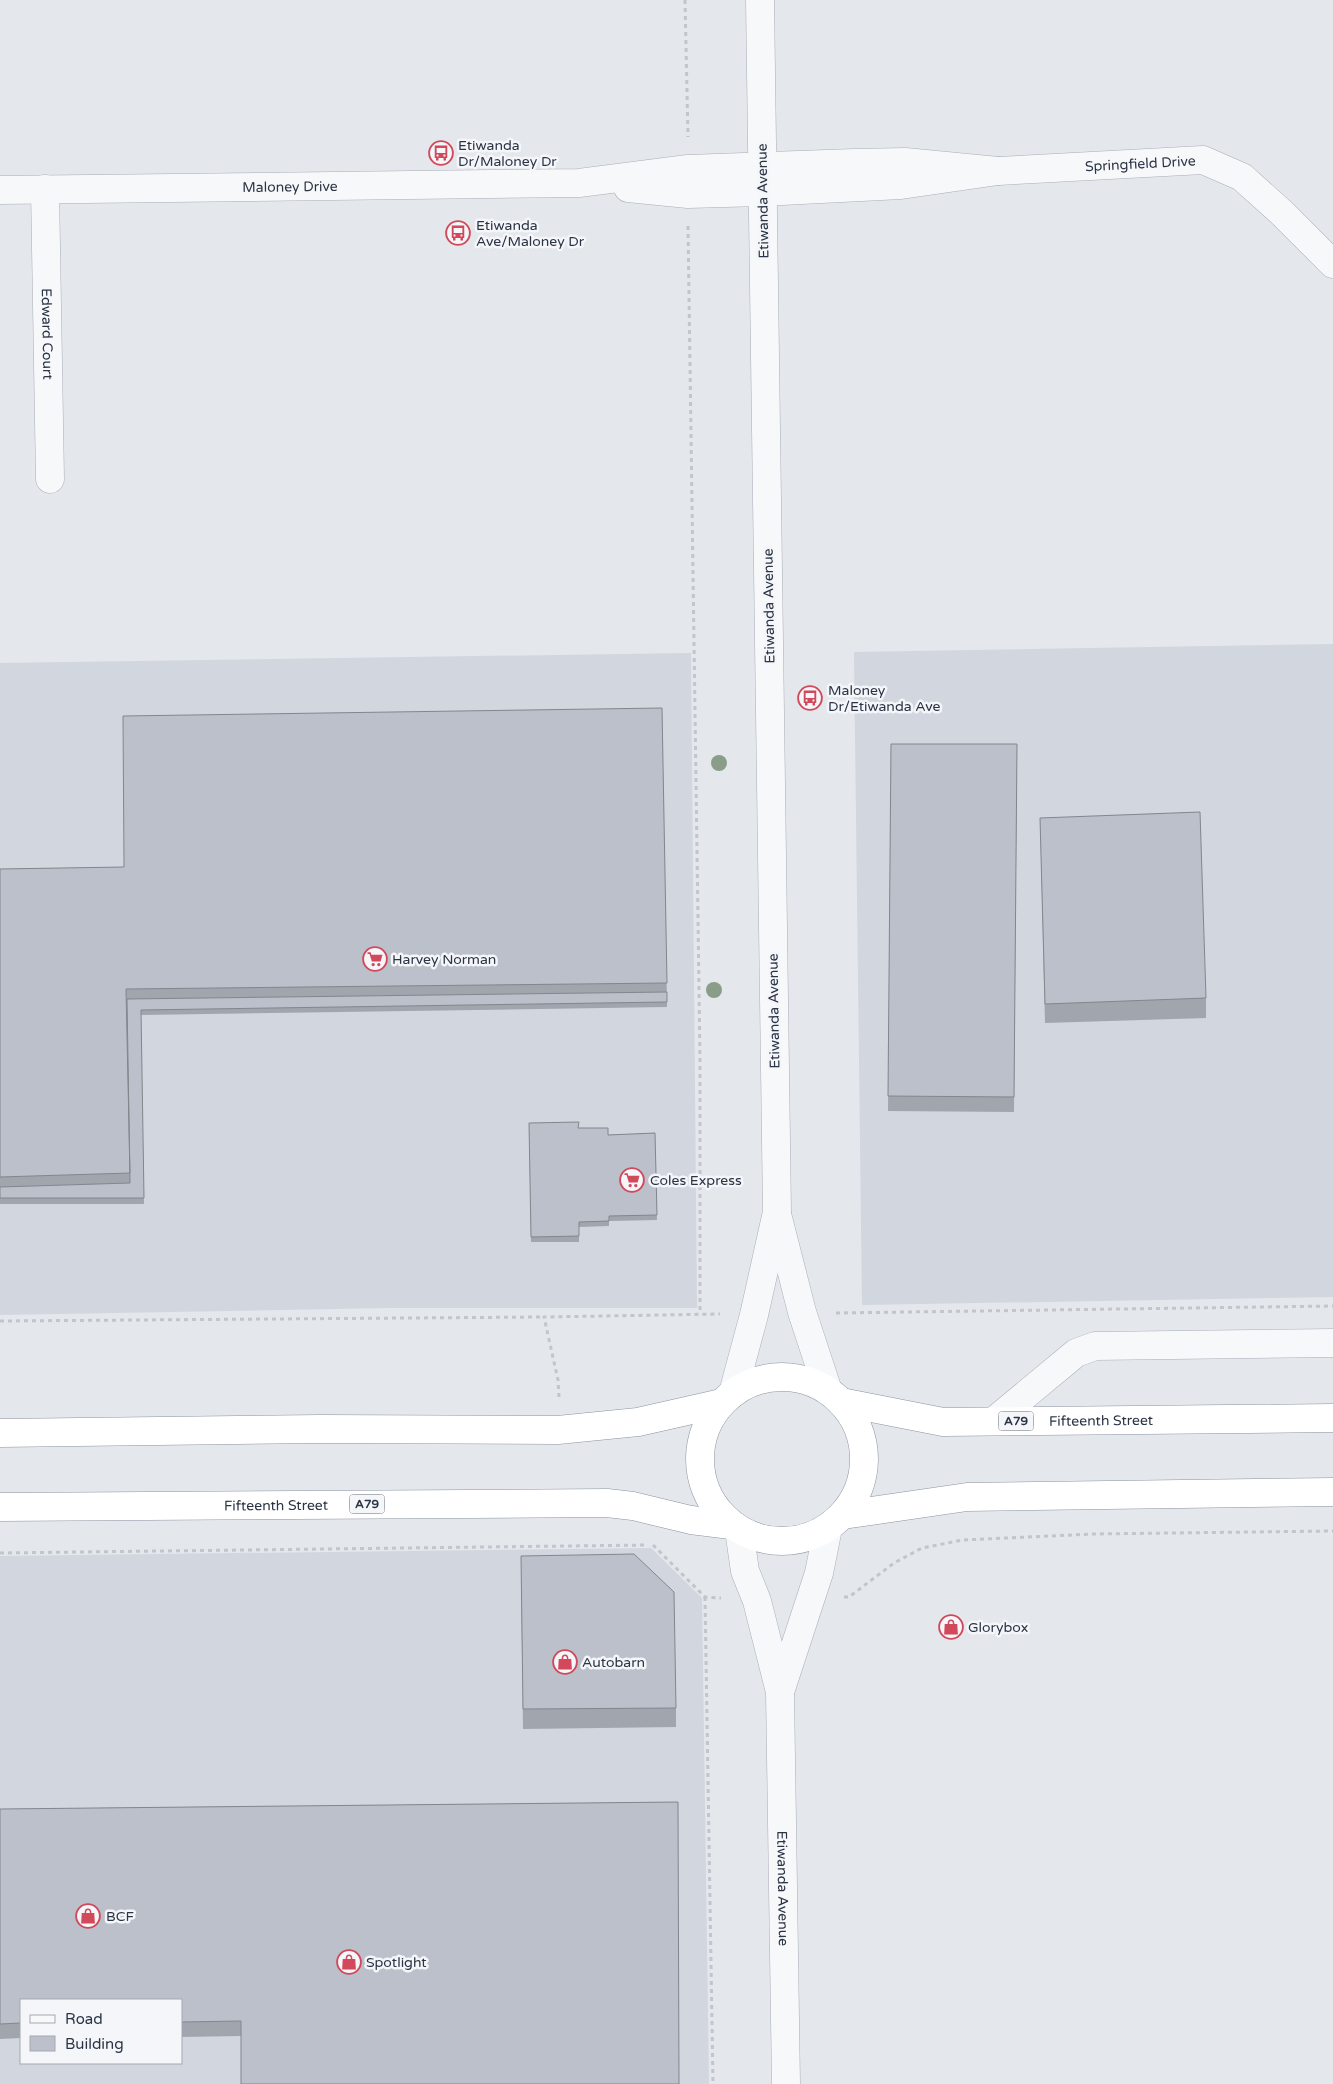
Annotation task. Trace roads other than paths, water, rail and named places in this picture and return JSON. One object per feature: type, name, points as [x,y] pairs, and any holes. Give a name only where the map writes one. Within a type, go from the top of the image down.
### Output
[{"type":"highway","name":"A79","points":[[0,1433],[320,1429],[558,1430],[638,1422],[728,1398],[755,1381],[780,1377],[806,1380],[835,1396],[856,1422],[864,1446],[864,1470],[857,1494],[835,1521],[807,1538],[784,1542],[760,1539],[735,1527],[713,1505],[702,1480],[700,1452],[707,1426],[728,1398]]},
{"type":"highway","name":"Fifteenth Street","points":[[835,1396],[943,1422],[1333,1418]]},
{"type":"highway","name":"A79","points":[[835,1521],[967,1497],[1333,1492]]},
{"type":"highway","name":"Fifteenth Street","points":[[0,1507],[560,1502],[633,1506],[691,1520],[735,1527]]},
{"type":"street","name":"Etiwanda Avenue","points":[[760,0],[777,1212],[802,1312],[835,1396]]},
{"type":"street","name":"Springfield Drive","points":[[762,179],[901,185],[998,171],[1203,160],[1242,177],[1282,213],[1333,264]]},
{"type":"street","name":"Maloney Drive","points":[[0,190],[762,179]]},
{"type":"street","name":"Edward Court","points":[[45,189],[50,479]]},
{"type":"street","name":"Etiwanda Avenue","points":[[728,1398],[754,1315],[777,1212]]},
{"type":"street","points":[[994,1422],[1076,1353],[1095,1346],[1333,1343]]},
{"type":"street","name":"Etiwanda Avenue","points":[[780,1692],[835,1521]]},
{"type":"street","name":"Etiwanda Avenue","points":[[735,1527],[745,1570],[757,1601],[780,1692],[786,2084]]},
{"type":"place","name":"Etiwanda Dr/Maloney Dr","points":[[441,153]]},
{"type":"place","name":"Etiwanda Ave/Maloney Dr","points":[[458,233]]},
{"type":"place","name":"Maloney Dr/Etiwanda Ave","points":[[810,698]]},
{"type":"place","name":"Harvey Norman","points":[[375,959]]},
{"type":"place","name":"Coles Express","points":[[632,1180]]},
{"type":"place","name":"Glorybox","points":[[951,1627]]},
{"type":"place","name":"Autobarn","points":[[565,1662]]},
{"type":"place","name":"BCF","points":[[88,1916]]},
{"type":"place","name":"Spotlight","points":[[349,1962]]}]
